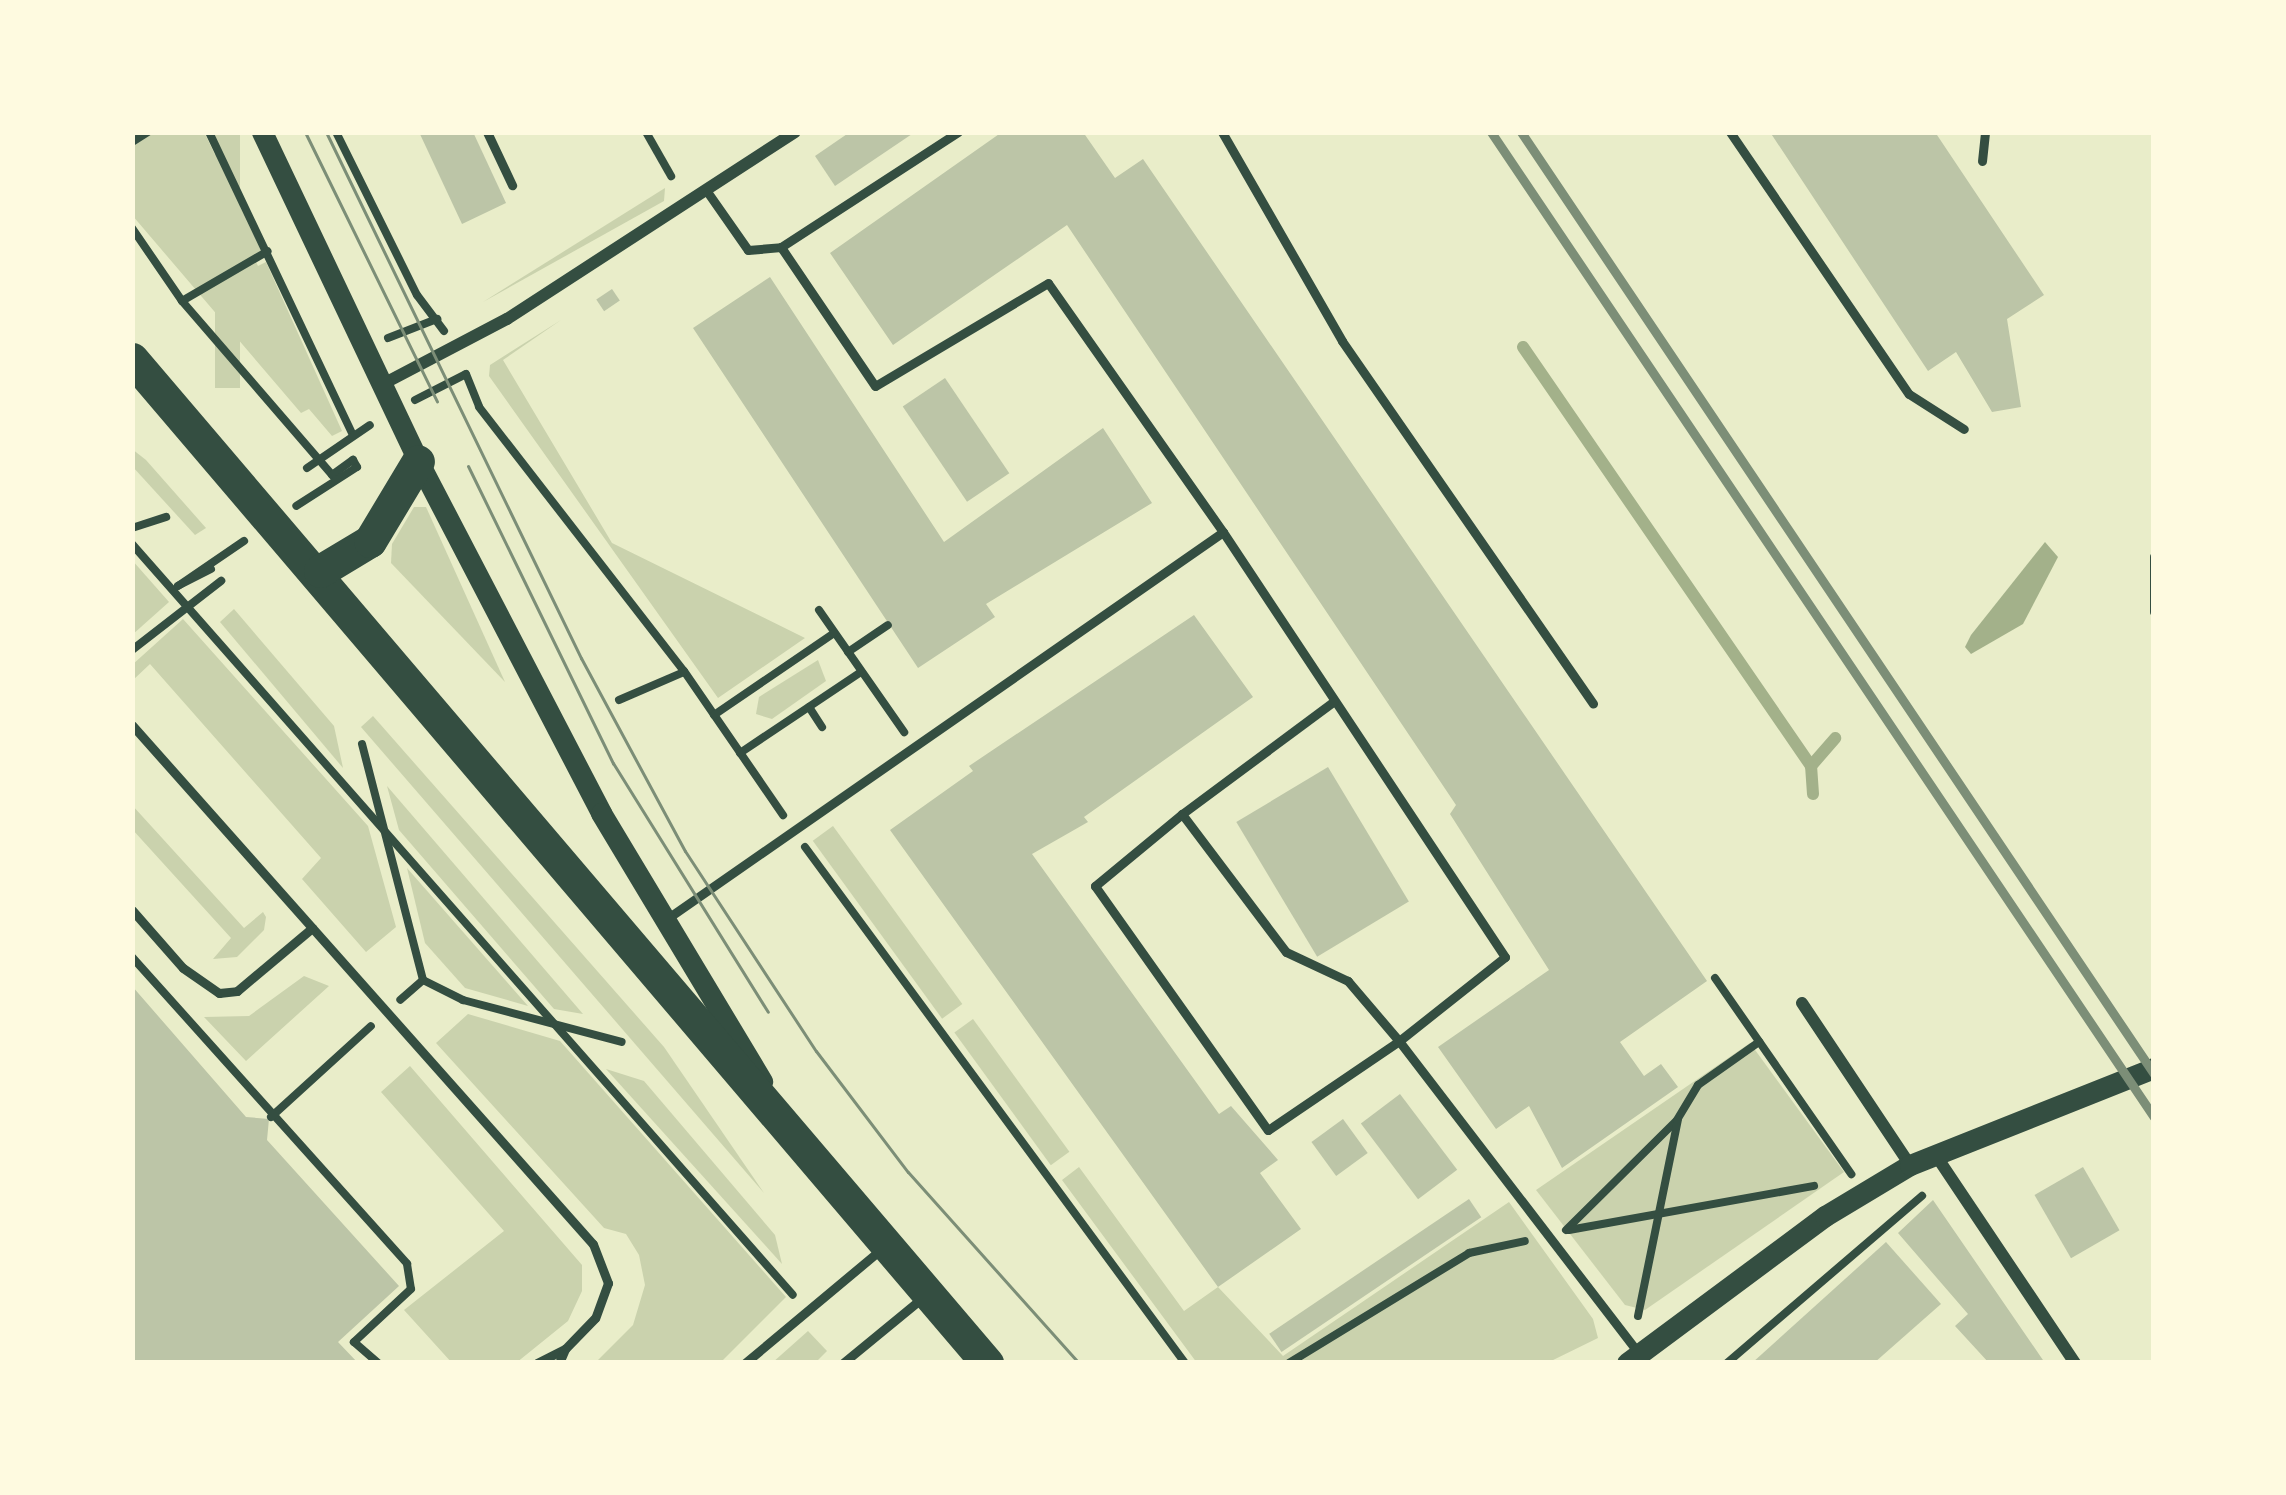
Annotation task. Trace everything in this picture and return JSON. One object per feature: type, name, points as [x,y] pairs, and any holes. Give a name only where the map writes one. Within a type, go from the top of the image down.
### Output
[{"type":"highway","points":[[132,359],[320,571],[987,1363]]},
{"type":"highway","points":[[320,571],[370,541],[418,461]]},
{"type":"street","points":[[262,132],[418,461],[601,813],[800,1143]]},
{"type":"street","points":[[383,384],[507,319],[795,132]]},
{"type":"street","points":[[1802,1003],[1910,1165]]},
{"type":"street","points":[[1633,1358],[1864,1192],[1910,1165],[2154,1068]]},
{"type":"street","points":[[1935,1154],[2075,1363]]},
{"type":"lane","points":[[487,132],[512,185]]},
{"type":"lane","points":[[706,190],[748,250],[781,247],[958,132]]},
{"type":"lane","points":[[1222,132],[1342,341],[1593,703]]},
{"type":"lane","points":[[1730,132],[1909,394],[1964,429]]},
{"type":"lane","points":[[1982,161],[1984,132]]},
{"type":"lane","points":[[781,247],[875,386],[1048,283],[1223,532],[1505,957],[1399,1041],[1268,1130],[1095,886],[1182,814],[1334,701]]},
{"type":"lane","points":[[667,919],[1223,532]]},
{"type":"lane","points":[[132,725],[593,1244],[608,1283],[595,1318],[565,1349],[537,1363]]},
{"type":"lane","points":[[1182,814],[1286,952],[1348,982],[1399,1041],[1633,1358]]},
{"type":"lane","points":[[132,910],[183,968],[219,993],[237,991],[312,928]]},
{"type":"lane","points":[[745,1363],[884,1246]]},
{"type":"lane","points":[[843,1363],[927,1295]]},
{"type":"lane","points":[[559,1363],[565,1349]]},
{"type":"path","points":[[132,142],[148,132]]},
{"type":"path","points":[[209,132],[352,435],[307,468]]},
{"type":"path","points":[[337,132],[417,295],[437,319]]},
{"type":"path","points":[[646,132],[671,176]]},
{"type":"path","points":[[132,228],[182,301],[336,476]]},
{"type":"path","points":[[182,301],[268,250]]},
{"type":"path","points":[[132,528],[166,517]]},
{"type":"path","points":[[132,544],[784,1284]]},
{"type":"path","points":[[2154,557],[2154,612]]},
{"type":"path","points":[[197,573],[181,590],[211,569]]},
{"type":"path","points":[[132,650],[221,580]]},
{"type":"path","points":[[819,610],[914,748]]},
{"type":"path","points":[[848,652],[888,625]]},
{"type":"path","points":[[714,715],[834,633]]},
{"type":"path","points":[[619,700],[684,671]]},
{"type":"path","points":[[740,753],[861,672]]},
{"type":"path","points":[[809,706],[822,727]]},
{"type":"path","points":[[362,744],[423,980],[463,1000],[622,1042]]},
{"type":"path","points":[[132,957],[271,1118],[407,1264],[411,1289],[354,1342],[378,1363]]},
{"type":"path","points":[[1714,978],[1864,1192]]},
{"type":"path","points":[[271,1118],[423,980]]},
{"type":"path","points":[[358,1011],[371,1025]]},
{"type":"path","points":[[190,1021],[200,1012]]},
{"type":"path","points":[[1565,1231],[1679,1117],[1698,1085],[1759,1042]]},
{"type":"path","points":[[1633,1358],[1637,1308],[1679,1117]]},
{"type":"path","points":[[1727,1363],[1949,1174]]},
{"type":"shaded area","points":[[132,132],[204,132],[261,250],[253,256],[258,266],[266,262],[342,431],[332,436],[309,409],[301,413],[132,215]]},
{"type":"shaded area","points":[[215,132],[240,132],[240,388],[215,388]]},
{"type":"shaded area","points":[[665,188],[664,201],[483,302]]},
{"type":"shaded area","points":[[561,320],[503,360],[612,543],[805,638],[718,698],[489,376],[490,365]]},
{"type":"shaded area","points":[[132,449],[206,528],[195,535],[132,466]]},
{"type":"shaded area","points":[[414,507],[426,507],[505,682],[391,563],[392,544]]},
{"type":"shaded area","points":[[2045,542],[2058,557],[2023,624],[1971,654],[1965,647],[1971,635]]},
{"type":"shaded area","points":[[132,560],[169,602],[132,635]]},
{"type":"shaded area","points":[[234,609],[334,726],[343,768],[220,622]]},
{"type":"shaded area","points":[[183,619],[368,826],[396,927],[366,952],[302,879],[321,858],[150,664],[132,681],[132,665]]},
{"type":"shaded area","points":[[818,660],[826,681],[772,719],[756,714],[759,697]]},
{"type":"shaded area","points":[[373,716],[664,1047],[764,1193],[361,727]]},
{"type":"shaded area","points":[[387,786],[583,1014],[554,1009],[399,830]]},
{"type":"shaded area","points":[[132,805],[244,928],[263,912],[264,930],[237,957],[213,959],[231,938],[132,829]]},
{"type":"shaded area","points":[[833,826],[962,1004],[942,1019],[813,841]]},
{"type":"shaded area","points":[[407,868],[528,1006],[465,988],[425,943]]},
{"type":"shaded area","points":[[304,976],[329,986],[246,1061],[204,1017],[249,1016]]},
{"type":"shaded area","points":[[468,1014],[560,1041],[786,1297],[720,1363],[595,1363],[633,1325],[645,1285],[639,1255],[626,1234],[604,1228],[436,1043]]},
{"type":"shaded area","points":[[973,1019],[1069,1152],[1051,1165],[954,1033]]},
{"type":"shaded area","points":[[1750,1043],[1844,1172],[1645,1310],[1625,1305],[1536,1190]]},
{"type":"shaded area","points":[[410,1066],[582,1265],[582,1291],[568,1321],[516,1363],[452,1363],[404,1310],[504,1231],[381,1092]]},
{"type":"shaded area","points":[[606,1069],[644,1081],[775,1235],[782,1264]]},
{"type":"shaded area","points":[[1079,1167],[1184,1311],[1218,1287],[1283,1356],[1509,1202],[1593,1319],[1598,1338],[1547,1363],[1197,1363],[1062,1180]]},
{"type":"shaded area","points":[[808,1331],[827,1351],[815,1363],[772,1363]]},
{"type":"building","points":[[419,132],[473,132],[506,203],[462,224]]},
{"type":"building","points":[[850,132],[915,132],[835,186],[815,156]]},
{"type":"building","points":[[1002,132],[1083,132],[1115,178],[1143,159],[1707,981],[1620,1042],[1644,1076],[1661,1064],[1678,1087],[1562,1168],[1529,1106],[1496,1129],[1438,1047],[1549,970],[1450,814],[1456,805],[1067,225],[893,345],[830,253]]},
{"type":"building","points":[[1770,132],[1935,132],[2044,295],[2007,319],[2021,407],[1992,412],[1956,352],[1928,371]]},
{"type":"building","points":[[770,277],[944,542],[1103,428],[1152,503],[986,604],[995,617],[918,668],[693,328]]},
{"type":"building","points":[[612,289],[620,301],[604,311],[596,300]]},
{"type":"building","points":[[945,378],[1009,473],[967,502],[903,407]]},
{"type":"building","points":[[1194,615],[1253,697],[1084,817],[1088,822],[1032,854],[1219,1114],[1231,1106],[1278,1160],[1260,1173],[1301,1229],[1218,1287],[890,830],[973,771],[969,766]]},
{"type":"building","points":[[1328,767],[1409,902],[1317,957],[1236,822]]},
{"type":"building","points":[[132,986],[246,1117],[269,1119],[267,1140],[399,1286],[338,1342],[358,1363],[132,1363]]},
{"type":"building","points":[[1400,1094],[1457,1170],[1418,1199],[1361,1123]]},
{"type":"building","points":[[1343,1119],[1368,1153],[1336,1176],[1311,1142]]},
{"type":"building","points":[[2083,1167],[2120,1230],[2071,1258],[2035,1195]]},
{"type":"building","points":[[1469,1199],[1481,1217],[1282,1352],[1269,1334]]},
{"type":"building","points":[[1933,1200],[2045,1363],[1989,1363],[1955,1326],[1968,1314],[1898,1233]]},
{"type":"building","points":[[1886,1242],[1941,1304],[1874,1363],[1752,1363]]},
{"type":"waterway","points":[[1523,347],[1811,766]]},
{"type":"waterway","points":[[1813,794],[1811,766],[1835,738]]},
{"type":"tram line","points":[[305,132],[437,401]]},
{"type":"tram line","points":[[326,132],[581,658],[685,851],[816,1051],[908,1172],[1079,1363]]},
{"type":"tram line","points":[[468,466],[613,763],[768,1012]]},
{"type":"railway","points":[[1491,132],[2154,1117]]},
{"type":"railway","points":[[1521,132],[2154,1074]]}]
